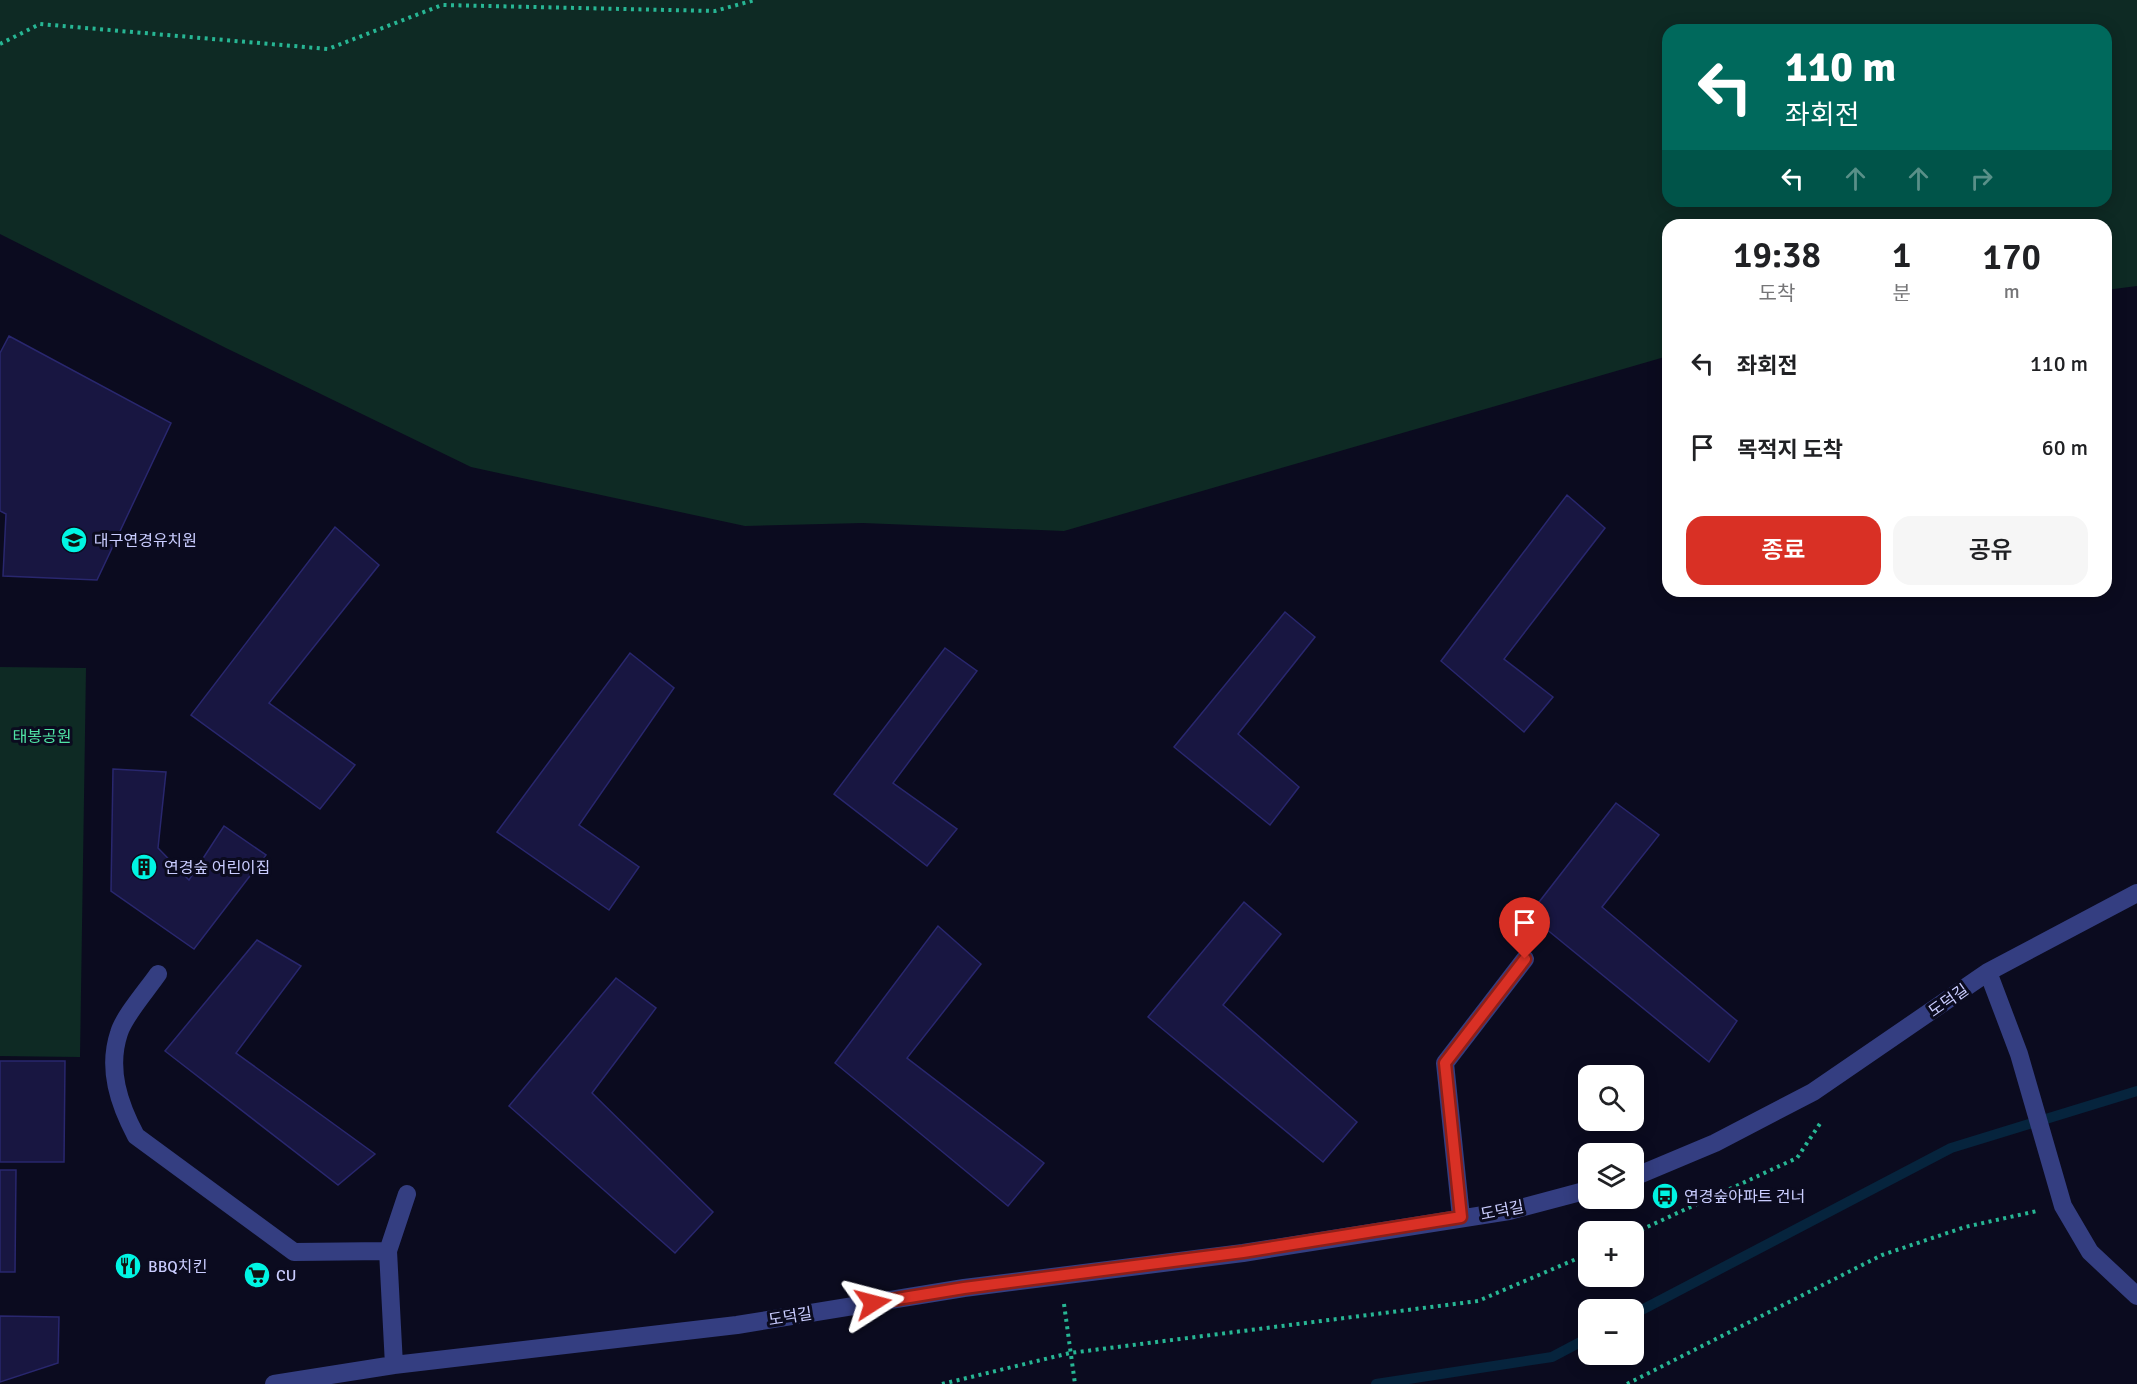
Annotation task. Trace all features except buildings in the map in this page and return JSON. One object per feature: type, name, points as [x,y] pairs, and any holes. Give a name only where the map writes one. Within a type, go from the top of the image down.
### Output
[{"type":"street","name":"도덕길","points":[[1644,1173],[1714,1143],[1813,1092],[1988,972],[2137,893]]},
{"type":"street","points":[[1461,1217],[1445,1063],[1525,959]]},
{"type":"street","points":[[1988,972],[2019,1054],[2063,1206],[2090,1252],[2137,1296]]},
{"type":"street","points":[[158,974],[119,1032],[114,1074],[121,1108],[136,1136],[294,1252],[388,1251]]},
{"type":"street","name":"도덕길","points":[[274,1384],[394,1365],[736,1325],[964,1288],[1243,1252],[1509,1211],[1578,1193]]},
{"type":"street","points":[[394,1365],[388,1251],[407,1194]]},
{"type":"path","points":[[0,44],[40,24],[328,49],[442,5],[714,11],[755,0]]},
{"type":"path","points":[[1644,1228],[1797,1158],[1821,1122]]},
{"type":"path","points":[[1628,1384],[1882,1255],[1965,1227],[2063,1206]]},
{"type":"path","points":[[942,1384],[1070,1353],[1478,1301],[1578,1258]]},
{"type":"path","points":[[1064,1304],[1075,1384]]},
{"type":"green space","points":[[0,0],[2137,0],[2137,286],[2112,289],[2112,219],[1662,219],[1662,358],[1064,531],[863,523],[745,526],[471,467],[226,348],[0,234]]},
{"type":"green space","name":"태봉공원","points":[[0,667],[86,668],[80,1057],[0,1056]]},
{"type":"waterway","points":[[1644,1309],[1951,1148],[2137,1091]]},
{"type":"waterway","points":[[1376,1384],[1552,1357],[1578,1343]]},
{"type":"place","name":"대구연경유치원","points":[[74,540]]},
{"type":"place","name":"연경숲 어린이집","points":[[144,867]]},
{"type":"place","name":"연경숲아파트 건너","points":[[1665,1196]]},
{"type":"place","name":"BBQ치킨","points":[[128,1266]]},
{"type":"place","name":"CU","points":[[257,1275]]},
{"type":"route","points":[[873,1303],[964,1288],[1243,1252],[1461,1217],[1445,1063],[1525,959]]}]
